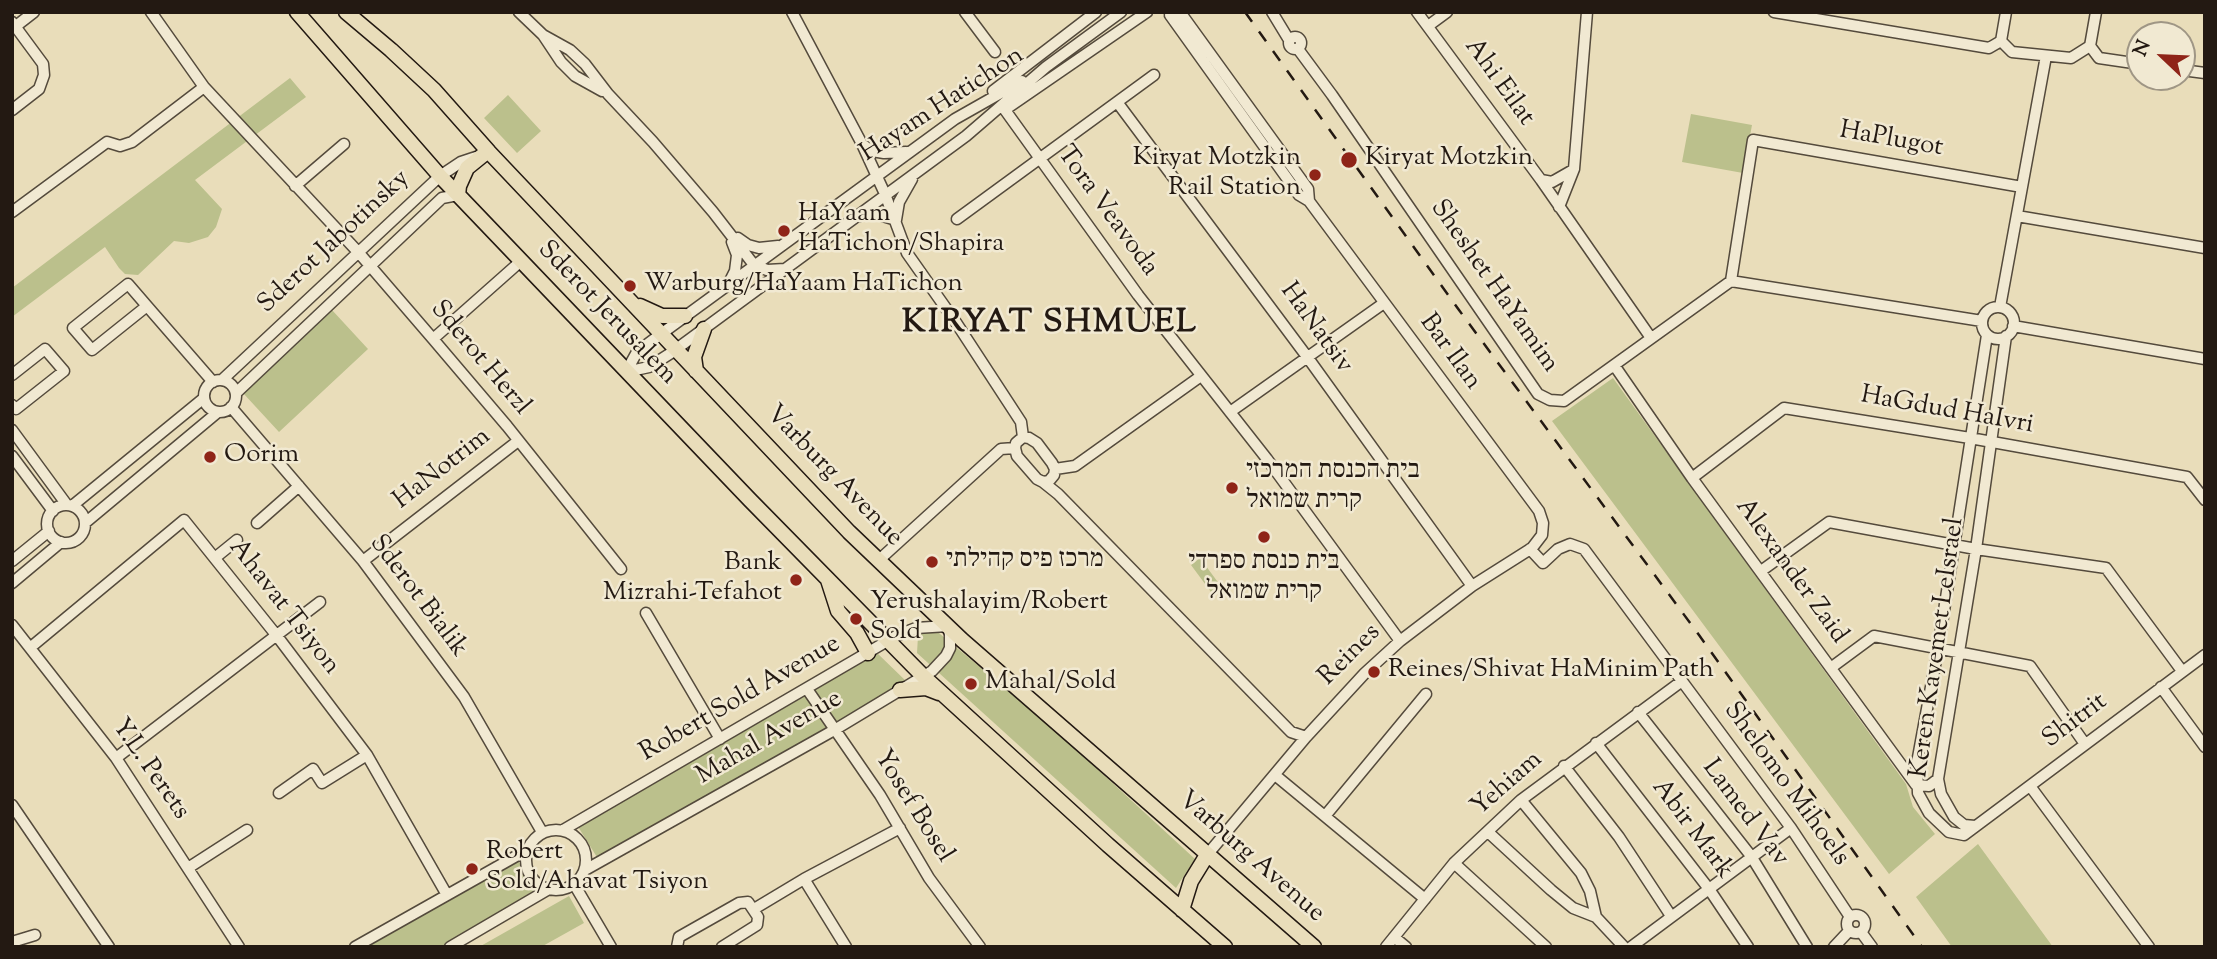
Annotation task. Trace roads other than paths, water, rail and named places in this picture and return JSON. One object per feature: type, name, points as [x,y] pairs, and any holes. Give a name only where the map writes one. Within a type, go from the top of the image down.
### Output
[{"type":"main road","name":"Sderot Jerusalem","points":[[297,12],[440,176],[626,372],[889,641]]},
{"type":"main road","name":"Varburg Avenue","points":[[346,12],[434,90],[486,153],[820,502],[948,626],[1314,947]]},
{"type":"main road","points":[[458,195],[467,168],[486,153]]},
{"type":"main road","points":[[628,299],[662,316],[685,316]]},
{"type":"main road","points":[[696,372],[694,357],[704,330]]},
{"type":"main road","points":[[828,579],[838,611],[857,633],[868,653]]},
{"type":"main road","points":[[889,641],[942,694],[1225,947]]},
{"type":"main road","points":[[900,690],[926,688],[942,694]]},
{"type":"main road","name":"Reines","points":[[1182,910],[1191,881],[1207,855]]},
{"type":"street","points":[[12,110],[43,83],[43,64],[14,24],[34,12]]},
{"type":"street","name":"Sderot Herzl","points":[[152,12],[204,87],[359,253],[518,441],[621,569]]},
{"type":"street","points":[[519,12],[543,35],[561,62],[575,76],[608,94]]},
{"type":"street","points":[[793,12],[862,144],[896,220],[907,253],[1021,422],[1023,437]]},
{"type":"street","points":[[965,12],[995,52]]},
{"type":"street","points":[[955,120],[1096,12]]},
{"type":"street","points":[[1046,67],[1121,12]]},
{"type":"street","points":[[966,136],[1147,12]]},
{"type":"street","name":"Sheshet HaYamim","points":[[1272,12],[1289,40],[1290,48],[1298,49],[1332,95],[1538,394],[1550,400],[1564,401],[1731,281]]},
{"type":"street","name":"Ahi Eilat","points":[[1418,12],[1541,180]]},
{"type":"street","points":[[1428,26],[1447,12]]},
{"type":"street","points":[[1559,207],[1574,169],[1587,12]]},
{"type":"street","points":[[1774,12],[1989,48],[2001,41],[2006,12]]},
{"type":"street","points":[[2096,12],[2090,46],[2099,58],[2126,62]]},
{"type":"street","name":"Bar Ilan","points":[[1172,13],[1299,195],[1309,201],[1539,511],[1543,523],[1542,535]]},
{"type":"street","points":[[543,35],[570,50],[585,64],[729,232],[754,265],[767,270],[785,269]]},
{"type":"street","points":[[2001,41],[2012,52],[2071,58],[2090,46]]},
{"type":"street","points":[[561,62],[562,53],[570,50]]},
{"type":"street","points":[[2000,307],[2046,56]]},
{"type":"street","points":[[575,76],[583,73],[585,64]]},
{"type":"street","name":"Hayam Hatichon","points":[[626,372],[637,352],[876,175],[955,120],[1046,67]]},
{"type":"street","name":"Hayam Hatichon","points":[[626,372],[649,367],[704,330],[966,136],[1046,67]]},
{"type":"street","points":[[957,219],[1154,75]]},
{"type":"street","points":[[12,212],[107,142],[120,146],[132,142],[204,87]]},
{"type":"street","name":"HaNatsiv","points":[[1117,102],[1308,358],[1472,586]]},
{"type":"street","name":"Tora Veavoda","points":[[1005,110],[1138,295],[1230,412],[1400,641]]},
{"type":"street","name":"HaPlugot","points":[[1731,281],[1753,140],[2022,187]]},
{"type":"street","points":[[862,144],[873,151],[884,153],[909,152]]},
{"type":"street","points":[[295,186],[344,145]]},
{"type":"street","name":"Sderot Jabotinsky","points":[[217,381],[440,176],[461,162],[486,153]]},
{"type":"street","points":[[426,189],[430,172],[428,162]]},
{"type":"street","points":[[896,220],[904,190],[909,181],[924,167]]},
{"type":"street","points":[[1541,180],[1552,182],[1574,169]]},
{"type":"street","points":[[1541,180],[1651,338]]},
{"type":"street","name":"Sderot Jabotinsky","points":[[236,393],[442,198],[458,195]]},
{"type":"street","points":[[849,221],[873,214],[896,220]]},
{"type":"street","points":[[2017,216],[2205,248]]},
{"type":"street","points":[[729,232],[748,245],[759,248],[781,245]]},
{"type":"street","points":[[728,285],[735,271],[737,255],[729,232]]},
{"type":"street","points":[[433,339],[521,261]]},
{"type":"street","points":[[1731,281],[1982,321]]},
{"type":"street","points":[[85,523],[218,412],[231,407],[236,393],[231,384],[217,381],[128,284],[73,328],[92,350],[147,306]]},
{"type":"street","points":[[1230,412],[1384,303]]},
{"type":"street","points":[[2000,307],[2012,316],[2013,326],[2006,336],[1997,338],[1987,335],[1982,321],[1990,309],[2000,307]]},
{"type":"street","points":[[2013,326],[2205,359]]},
{"type":"street","name":"Keren Kayemet LeIsrael","points":[[1975,826],[1964,835],[1945,829],[1922,803],[1916,785],[1917,763],[1938,649],[1987,335]]},
{"type":"street","name":"Keren Kayemet LeIsrael","points":[[1975,826],[1964,825],[1954,817],[1941,794],[1938,779],[1976,549],[2006,336]]},
{"type":"street","points":[[12,375],[45,349],[64,371],[16,409],[12,405]]},
{"type":"street","name":"Alexander Zaid","points":[[1614,365],[1692,478],[1762,570],[1916,785]]},
{"type":"street","points":[[1055,469],[1075,466],[1201,376]]},
{"type":"street","points":[[217,381],[206,388],[204,398],[208,407],[218,412]]},
{"type":"street","points":[[12,430],[70,505],[82,512],[85,529],[73,542],[61,542],[52,536],[48,520],[52,511],[70,505],[204,398]]},
{"type":"street","name":"Sderot Bialik","points":[[231,407],[363,561],[464,698],[542,832]]},
{"type":"street","name":"HaGdud HaIvri","points":[[1692,478],[1784,408],[2186,477],[2205,500]]},
{"type":"street","points":[[1023,437],[1016,443],[1015,448],[1024,466],[1058,494],[1291,732],[1307,737]]},
{"type":"street","points":[[1023,437],[1037,443],[1055,469],[1049,481],[1043,482]]},
{"type":"street","name":"HaNotrim","points":[[363,561],[518,441]]},
{"type":"street","points":[[880,560],[1001,449],[1015,448]]},
{"type":"street","points":[[12,456],[52,511]]},
{"type":"street","points":[[257,523],[299,486]]},
{"type":"street","name":"Ahavat Tsiyon","points":[[31,647],[184,520],[277,636],[367,755],[447,895]]},
{"type":"street","points":[[1762,570],[1829,522],[1976,549],[2106,568],[2182,671]]},
{"type":"street","points":[[12,561],[49,531]]},
{"type":"street","name":"Reines","points":[[1207,855],[1365,673],[1400,641],[1472,586],[1530,549],[1542,535]]},
{"type":"street","points":[[215,557],[237,540]]},
{"type":"street","points":[[12,583],[61,542]]},
{"type":"street","name":"Shelomo Mihoels","points":[[1530,549],[1543,563],[1558,549],[1570,544],[1584,549],[1791,828],[1850,917]]},
{"type":"street","points":[[116,758],[320,602]]},
{"type":"street","points":[[646,613],[720,739]]},
{"type":"street","name":"Y.L. Perets","points":[[12,625],[116,758],[239,947]]},
{"type":"street","name":"Robert Sold Avenue","points":[[563,830],[889,641],[916,628],[948,626]]},
{"type":"street","name":"Mahal Avenue","points":[[585,870],[836,729],[932,671],[946,656],[950,635],[948,626]]},
{"type":"street","points":[[1832,667],[1874,636],[2030,666],[2085,744]]},
{"type":"street","name":"Shitrit","points":[[1975,826],[2205,655]]},
{"type":"street","name":"Yehiam","points":[[1386,947],[1454,863],[1521,800],[1682,681]]},
{"type":"street","points":[[2161,687],[2205,747]]},
{"type":"street","name":"Yosef Bosel","points":[[807,689],[900,828],[929,878],[980,947]]},
{"type":"street","points":[[1325,816],[1426,694]]},
{"type":"street","name":"Lamed Vav","points":[[1638,712],[1751,856],[1807,947]]},
{"type":"street","name":"Abir Mark","points":[[1596,743],[1709,888],[1748,947]]},
{"type":"street","points":[[279,793],[313,769],[322,783],[367,755]]},
{"type":"street","points":[[1564,766],[1619,837],[1671,916]]},
{"type":"street","points":[[1275,775],[1425,899]]},
{"type":"street","points":[[1916,785],[1929,786],[1938,779]]},
{"type":"street","points":[[2030,786],[2149,947]]},
{"type":"street","points":[[1521,800],[1581,873],[1590,891],[1596,917]]},
{"type":"street","points":[[12,805],[109,947]]},
{"type":"street","points":[[12,827],[24,820]]},
{"type":"street","points":[[754,909],[900,828]]},
{"type":"street","points":[[1632,947],[1791,828]]},
{"type":"street","points":[[188,868],[247,830]]},
{"type":"street","points":[[563,830],[580,841],[586,860],[585,870],[574,884],[558,890],[549,889],[533,879],[527,870],[527,850],[542,832],[563,830]]},
{"type":"street","points":[[1488,832],[1550,890],[1573,908],[1596,917],[1624,947]]},
{"type":"street","points":[[1220,840],[1217,852],[1221,867]]},
{"type":"street","points":[[355,947],[527,850]]},
{"type":"street","points":[[1454,863],[1546,947]]},
{"type":"street","points":[[804,879],[846,947]]},
{"type":"street","points":[[574,884],[611,947]]},
{"type":"street","points":[[450,947],[549,889]]},
{"type":"street","points":[[677,947],[679,937],[739,903],[748,902],[758,917],[757,925],[722,947]]},
{"type":"street","points":[[1856,915],[1863,919],[1865,925],[1861,932],[1856,934],[1849,931],[1847,922],[1850,917],[1856,915]]},
{"type":"street","points":[[1834,947],[1849,931]]},
{"type":"street","points":[[1861,932],[1872,947]]},
{"type":"street","points":[[12,943],[35,935]]},
{"type":"street","points":[[1394,937],[1406,947]]},
{"type":"railway","points":[[1245,12],[1459,310],[1699,635],[1922,947]]},
{"type":"place","name":"Kiryat Motzkin","points":[[1349,160]]},
{"type":"place","name":"Kiryat Motzkin Rail Station","points":[[1315,175]]},
{"type":"place","name":"HaYaam HaTichon/Shapira","points":[[784,231]]},
{"type":"place","name":"Warburg/HaYaam HaTichon","points":[[630,286]]},
{"type":"place","name":"Oorim","points":[[210,457]]},
{"type":"place","name":"בית הכנסת המרכזי קרית שמואל","points":[[1232,488]]},
{"type":"place","name":"בית כנסת ספרדי קרית שמואל","points":[[1264,537]]},
{"type":"place","name":"מרכז פיס קהילתי","points":[[932,562]]},
{"type":"place","name":"Bank Mizrahi-Tefahot","points":[[796,580]]},
{"type":"place","name":"Yerushalayim/Robert Sold","points":[[856,619]]},
{"type":"place","name":"Reines/Shivat HaMinim Path","points":[[1374,672]]},
{"type":"place","name":"Mahal/Sold","points":[[971,684]]},
{"type":"place","name":"Robert Sold/Ahavat Tsiyon","points":[[472,869]]},
{"type":"district","name":"KIRYAT SHMUEL","points":[[1050,325]]}]
